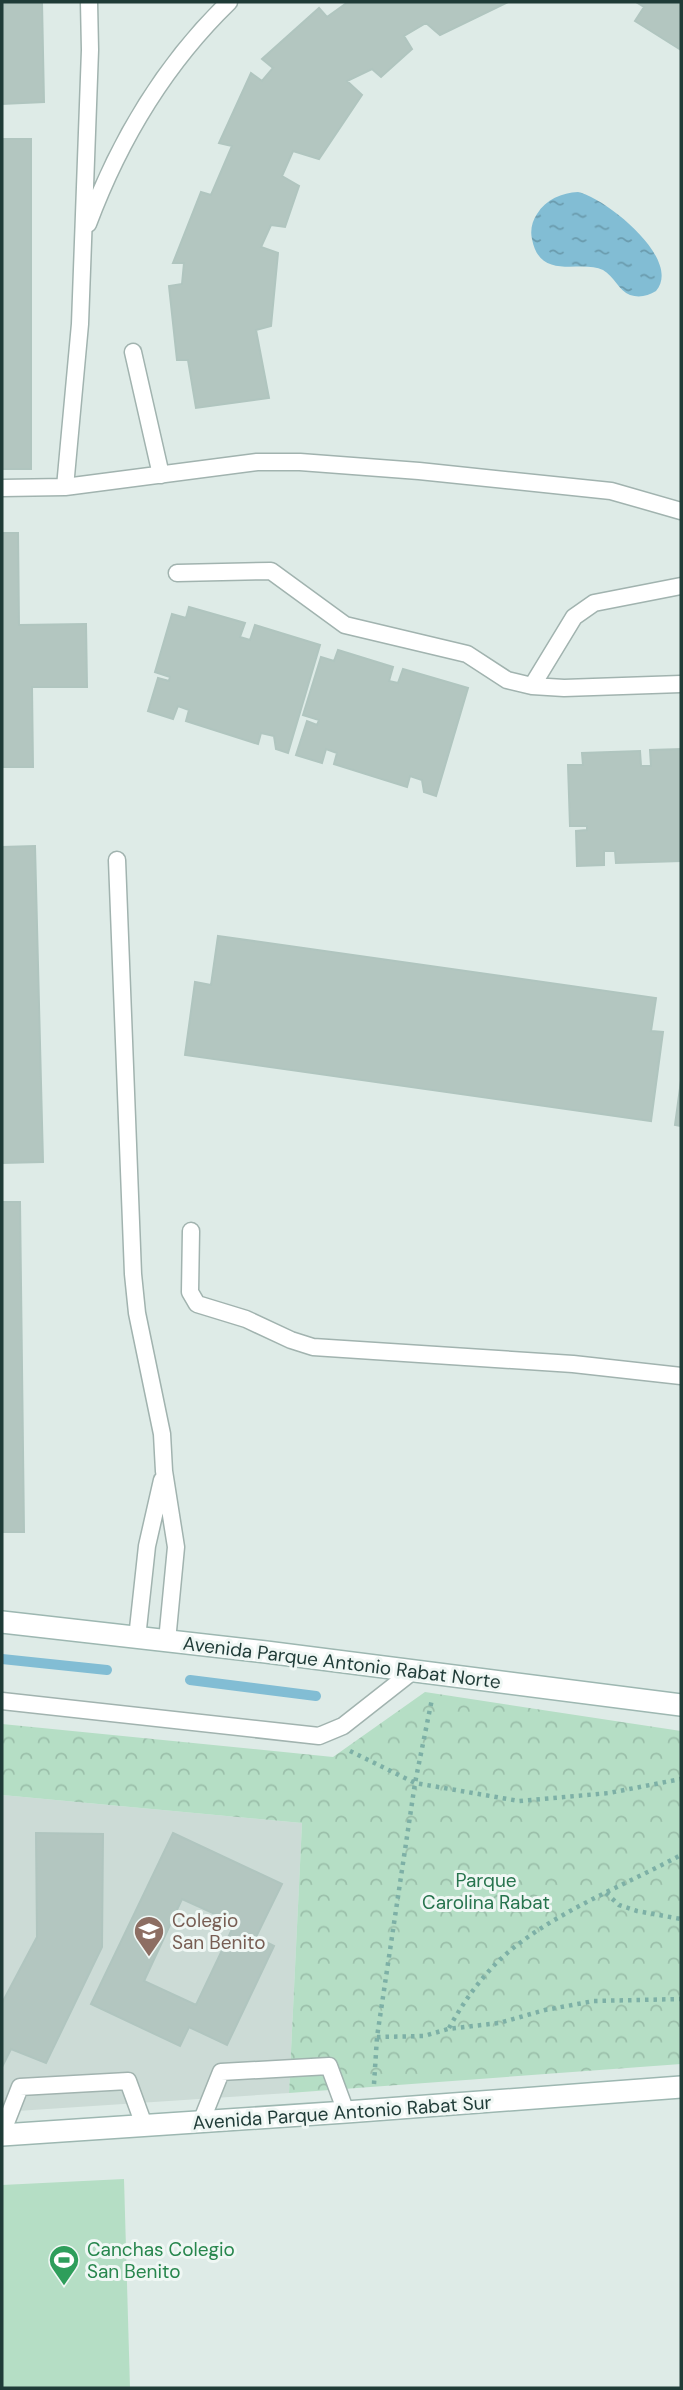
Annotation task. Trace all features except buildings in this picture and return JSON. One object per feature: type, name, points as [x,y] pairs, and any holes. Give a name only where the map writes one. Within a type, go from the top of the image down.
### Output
[{"type":"street","name":"Avenida Parque Antonio Rabat Norte","points":[[2,1622],[681,1705]]},
{"type":"street","name":"Avenida Parque Antonio Rabat Sur","points":[[2,2134],[681,2087]]},
{"type":"lane","points":[[65,487],[80,324],[90,50],[89,2]]},
{"type":"lane","points":[[83,236],[114,162],[153,92],[185,50],[229,2]]},
{"type":"lane","points":[[132,352],[161,475]]},
{"type":"lane","points":[[2,488],[65,487],[257,462],[300,462],[611,491],[681,511]]},
{"type":"lane","points":[[177,573],[271,571],[345,625],[467,654],[507,680],[532,687],[681,684]]},
{"type":"lane","points":[[532,687],[574,617],[594,603],[681,586]]},
{"type":"lane","points":[[117,860],[133,1274],[137,1313],[162,1434],[164,1471],[176,1547],[167,1641]]},
{"type":"lane","points":[[191,1231],[190,1292],[197,1304],[246,1319],[313,1347],[573,1364],[681,1376]]},
{"type":"lane","points":[[138,1638],[146,1546],[164,1471]]},
{"type":"lane","points":[[2,1701],[319,1736],[343,1726],[413,1671]]},
{"type":"lane","points":[[201,2122],[220,2072],[329,2066],[346,2112]]},
{"type":"lane","points":[[2,2134],[20,2087],[128,2081],[144,2125]]},
{"type":"path","points":[[372,2110],[377,2037],[415,1783],[437,1674]]},
{"type":"path","points":[[319,1736],[415,1783],[528,1801],[609,1793],[681,1779]]},
{"type":"path","points":[[448,2029],[463,2002],[511,1950],[562,1915],[681,1855]]},
{"type":"path","points":[[606,1893],[619,1905],[681,1919]]},
{"type":"path","points":[[377,2037],[424,2036],[448,2029],[499,2023],[545,2010],[593,2001],[681,1999]]},
{"type":"shaded area","name":"Colegio San Benito","points":[[2,1795],[302,1823],[289,2093],[2,2112]]},
{"type":"green space","name":"Parque Carolina Rabat","points":[[425,1692],[681,1731],[681,2064],[289,2093],[302,1823],[2,1795],[2,1724],[333,1757]]},
{"type":"green space","name":"Canchas Colegio San Benito","points":[[124,2179],[130,2388],[2,2388],[2,2185]]},
{"type":"water","points":[[578,192],[606,206],[622,218],[651,248],[659,263],[662,278],[656,291],[643,296],[630,295],[603,270],[594,267],[552,265],[536,252],[531,233],[537,214],[545,204],[555,198]]},
{"type":"waterway","points":[[2,1659],[107,1670]]},
{"type":"waterway","points":[[190,1680],[316,1696]]},
{"type":"place","name":"Colegio San Benito","points":[[149,1958]]},
{"type":"place","name":"Canchas Colegio San Benito","points":[[64,2287]]}]
